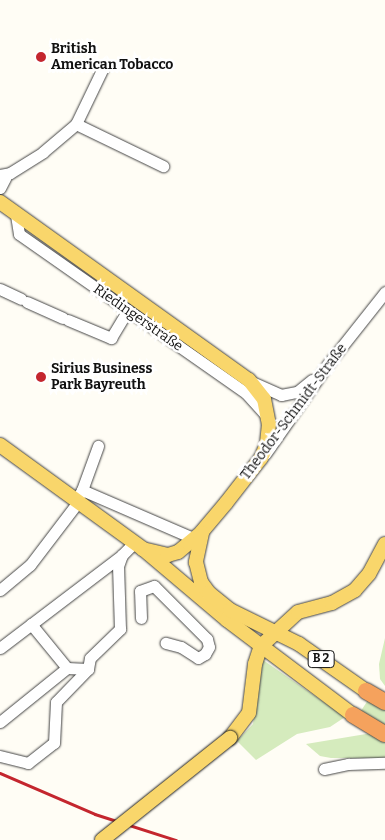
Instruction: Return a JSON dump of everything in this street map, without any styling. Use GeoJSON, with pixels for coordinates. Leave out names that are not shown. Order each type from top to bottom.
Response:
{"type":"FeatureCollection","features":[{"type":"Feature","properties":{"kind":"highway"},"geometry":{"type":"LineString","coordinates":[[366,692],[385,702]]}},
{"type":"Feature","properties":{"kind":"highway"},"geometry":{"type":"LineString","coordinates":[[354,715],[385,734]]}},
{"type":"Feature","properties":{"kind":"main road","name":"Riedingerstraße"},"geometry":{"type":"LineString","coordinates":[[0,202],[249,380],[264,400],[269,418],[267,444],[260,458]]}},
{"type":"Feature","properties":{"kind":"main road"},"geometry":{"type":"LineString","coordinates":[[0,445],[79,497],[194,594],[261,646]]}},
{"type":"Feature","properties":{"kind":"main road","name":"Theodor-Schmidt-Straße"},"geometry":{"type":"LineString","coordinates":[[198,536],[260,458]]}},
{"type":"Feature","properties":{"kind":"main road"},"geometry":{"type":"LineString","coordinates":[[139,546],[172,554],[198,536]]}},
{"type":"Feature","properties":{"kind":"main road"},"geometry":{"type":"LineString","coordinates":[[198,536],[196,562],[201,582],[209,593],[230,610],[275,630]]}},
{"type":"Feature","properties":{"kind":"main road"},"geometry":{"type":"LineString","coordinates":[[102,840],[230,738],[249,713],[255,664],[261,646],[275,630],[298,612],[332,603],[355,590],[369,574],[385,544]]}},
{"type":"Feature","properties":{"kind":"main road","name":"B 2"},"geometry":{"type":"LineString","coordinates":[[275,630],[366,692]]}},
{"type":"Feature","properties":{"kind":"main road","name":"B 2"},"geometry":{"type":"LineString","coordinates":[[261,646],[354,715]]}},
{"type":"Feature","properties":{"kind":"street"},"geometry":{"type":"LineString","coordinates":[[0,188],[3,175],[43,152],[76,124],[103,68]]}},
{"type":"Feature","properties":{"kind":"street"},"geometry":{"type":"LineString","coordinates":[[76,124],[163,166]]}},
{"type":"Feature","properties":{"kind":"street","name":"Riedingerstraße"},"geometry":{"type":"LineString","coordinates":[[16,215],[19,234],[246,393],[269,418]]}},
{"type":"Feature","properties":{"kind":"street"},"geometry":{"type":"LineString","coordinates":[[0,289],[111,338],[128,310]]}},
{"type":"Feature","properties":{"kind":"street","name":"Theodor-Schmidt-Straße"},"geometry":{"type":"LineString","coordinates":[[260,458],[328,364],[385,292]]}},
{"type":"Feature","properties":{"kind":"street"},"geometry":{"type":"LineString","coordinates":[[249,380],[272,393],[289,395],[304,388],[328,364]]}},
{"type":"Feature","properties":{"kind":"street"},"geometry":{"type":"LineString","coordinates":[[0,590],[30,565],[79,497],[98,446]]}},
{"type":"Feature","properties":{"kind":"street"},"geometry":{"type":"LineString","coordinates":[[79,497],[198,536]]}},
{"type":"Feature","properties":{"kind":"street"},"geometry":{"type":"LineString","coordinates":[[0,648],[122,555],[139,546]]}},
{"type":"Feature","properties":{"kind":"street"},"geometry":{"type":"LineString","coordinates":[[0,756],[28,763],[54,743],[56,702],[88,669],[90,658],[120,629],[118,566],[122,555]]}},
{"type":"Feature","properties":{"kind":"street"},"geometry":{"type":"LineString","coordinates":[[140,618],[140,591],[154,586],[206,638],[209,647],[205,655],[196,658],[181,647],[166,643]]}},
{"type":"Feature","properties":{"kind":"street"},"geometry":{"type":"LineString","coordinates":[[31,624],[67,668]]}},
{"type":"Feature","properties":{"kind":"street"},"geometry":{"type":"LineString","coordinates":[[0,722],[67,668],[88,669]]}},
{"type":"Feature","properties":{"kind":"street"},"geometry":{"type":"LineString","coordinates":[[324,769],[348,764],[385,764]]}},
{"type":"Feature","properties":{"kind":"green space"},"geometry":{"type":"Polygon","coordinates":[[[385,638],[385,686],[380,679],[379,664],[385,638]]]}},
{"type":"Feature","properties":{"kind":"green space"},"geometry":{"type":"Polygon","coordinates":[[[263,660],[345,717],[330,727],[297,734],[256,760],[237,741],[253,724],[263,660]]]}},
{"type":"Feature","properties":{"kind":"green space"},"geometry":{"type":"Polygon","coordinates":[[[368,700],[385,709],[385,727],[359,714],[368,700]]]}},
{"type":"Feature","properties":{"kind":"green space"},"geometry":{"type":"Polygon","coordinates":[[[372,733],[385,739],[385,758],[331,758],[320,756],[306,744],[372,733]]]}},
{"type":"Feature","properties":{"kind":"railway"},"geometry":{"type":"LineString","coordinates":[[0,773],[95,814],[176,840]]}},
{"type":"Feature","properties":{"kind":"place","name":"British American Tobacco"},"geometry":{"type":"Point","coordinates":[41,57]}},
{"type":"Feature","properties":{"kind":"place","name":"Sirius Business Park Bayreuth"},"geometry":{"type":"Point","coordinates":[41,377]}}]}
